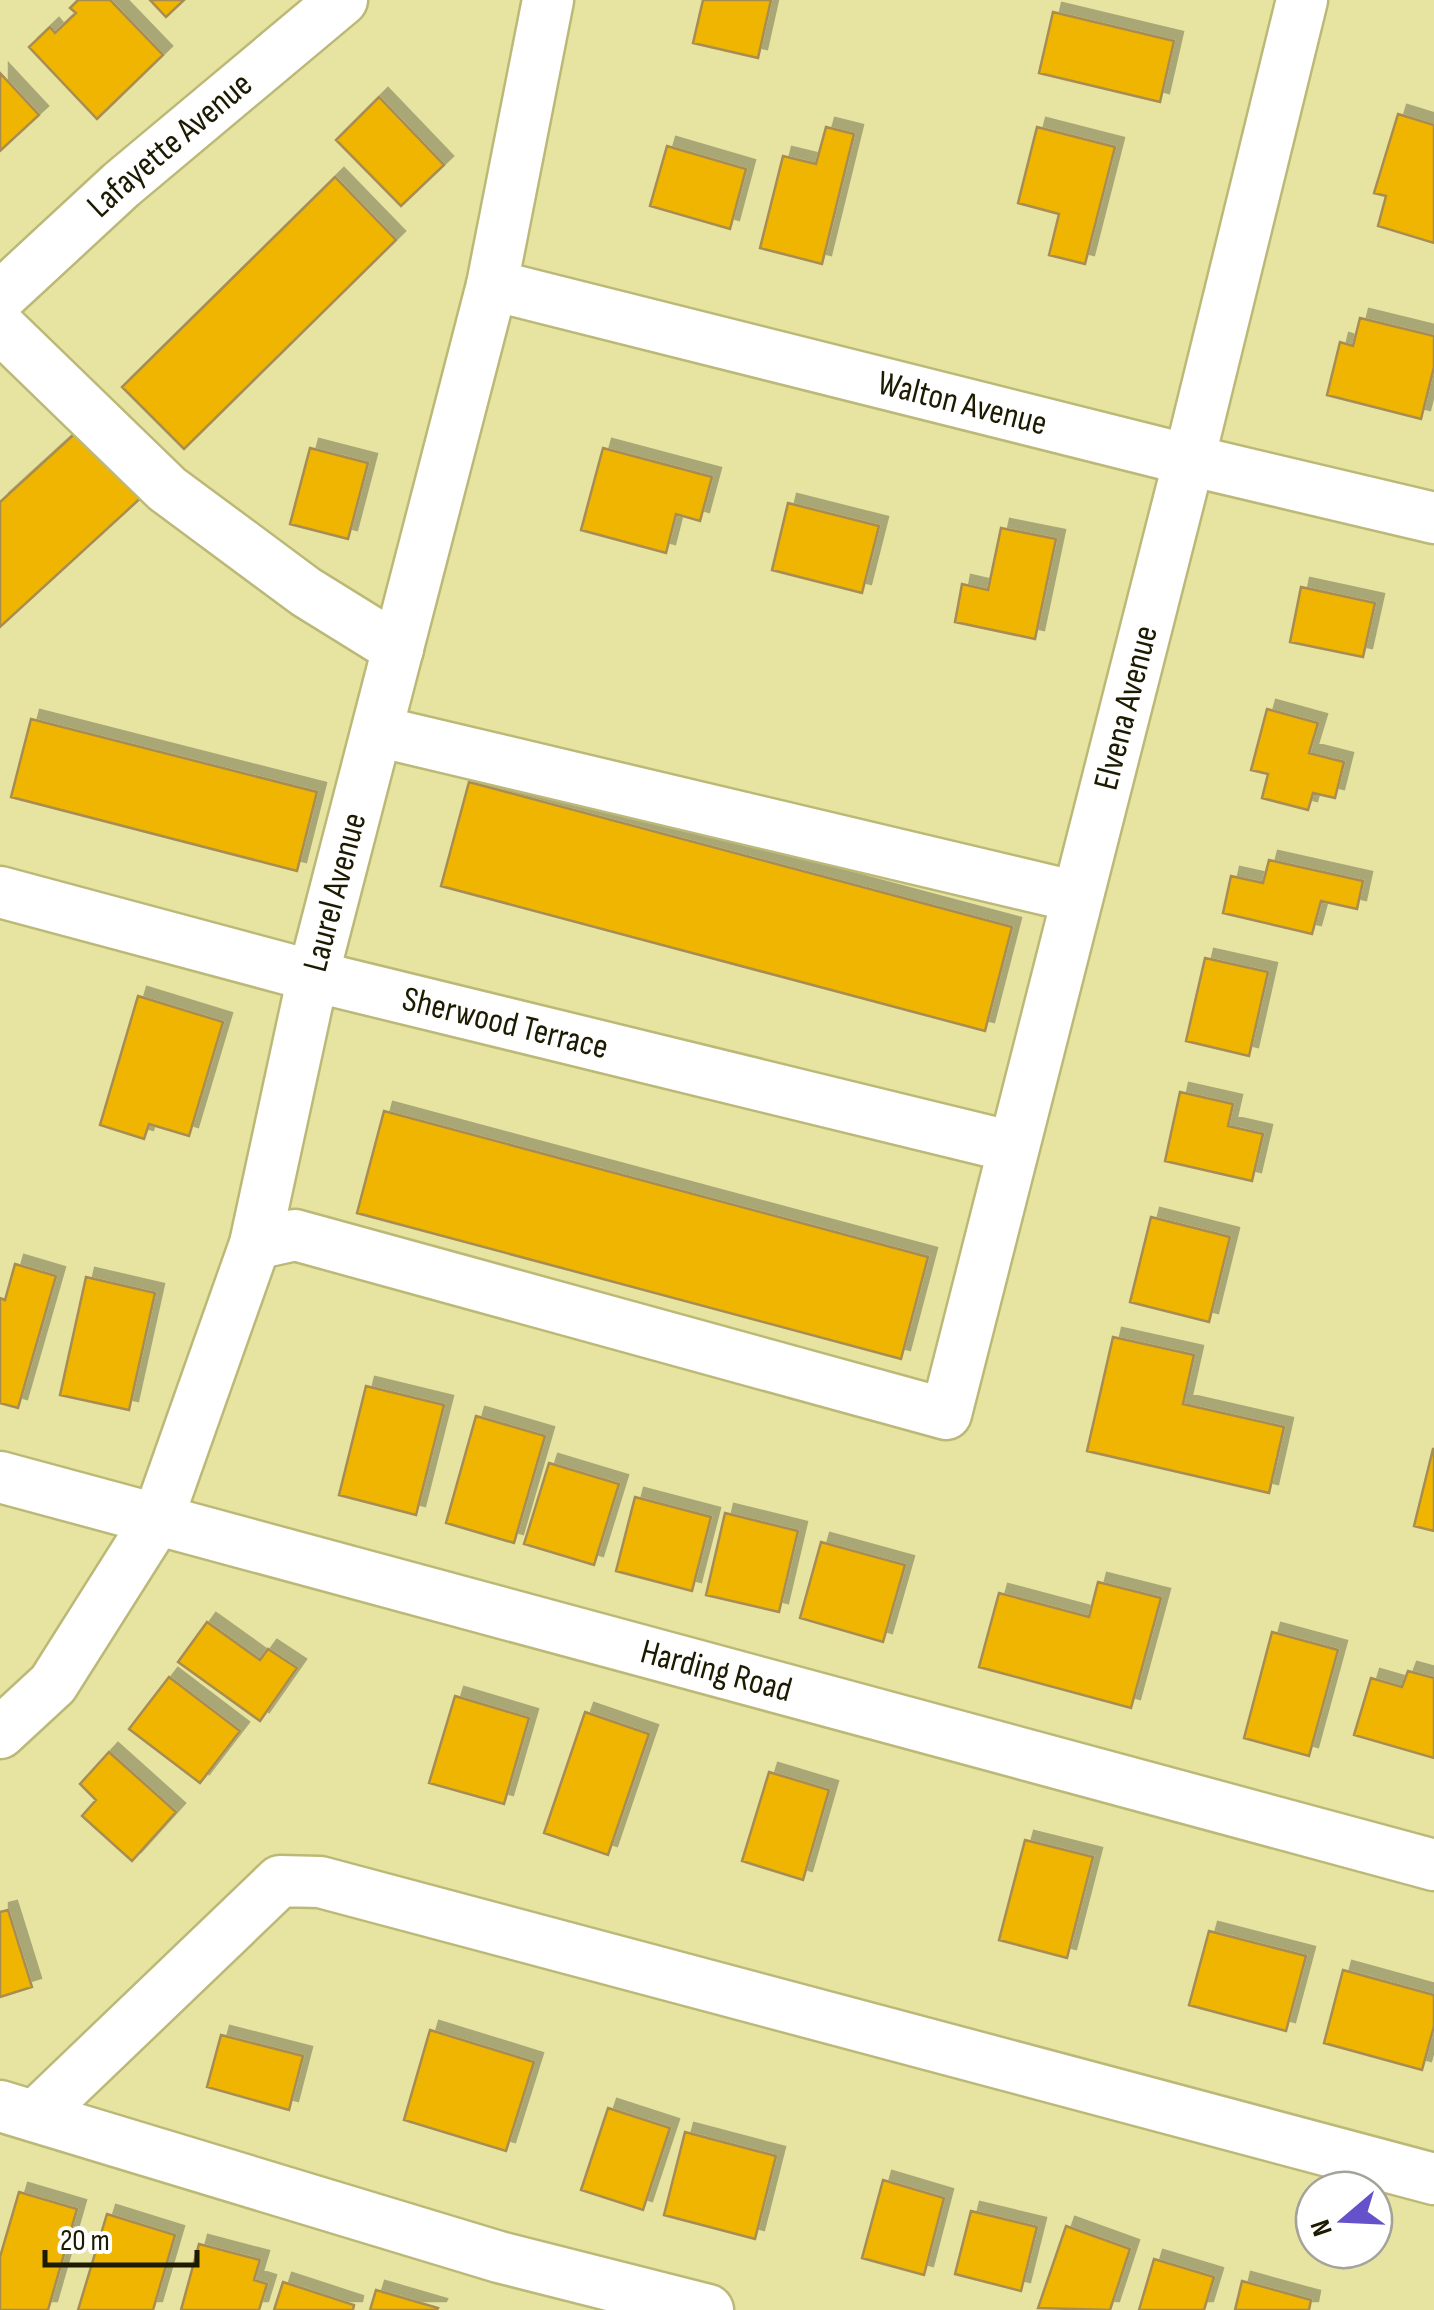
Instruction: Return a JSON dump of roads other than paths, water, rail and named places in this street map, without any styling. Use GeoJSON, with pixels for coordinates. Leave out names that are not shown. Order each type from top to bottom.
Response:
{"type":"FeatureCollection","features":[{"type":"Feature","properties":{"kind":"street","name":"Lafayette Avenue"},"geometry":{"type":"LineString","coordinates":[[0,297],[121,184],[342,0]]}},
{"type":"Feature","properties":{"kind":"street","name":"Laurel Avenue"},"geometry":{"type":"LineString","coordinates":[[0,1733],[53,1684],[158,1518],[254,1244],[313,976],[492,284],[548,0]]}},
{"type":"Feature","properties":{"kind":"street","name":"Elvena Avenue"},"geometry":{"type":"LineString","coordinates":[[254,1244],[295,1235],[946,1414],[1302,0]]}},
{"type":"Feature","properties":{"kind":"street","name":"Walton Avenue"},"geometry":{"type":"LineString","coordinates":[[492,284],[1434,518]]}},
{"type":"Feature","properties":{"kind":"street"},"geometry":{"type":"LineString","coordinates":[[0,327],[166,489],[306,592],[398,649]]}},
{"type":"Feature","properties":{"kind":"street"},"geometry":{"type":"LineString","coordinates":[[376,731],[1078,897]]}},
{"type":"Feature","properties":{"kind":"street","name":"Sherwood Terrace"},"geometry":{"type":"LineString","coordinates":[[0,892],[313,976],[1013,1147]]}},
{"type":"Feature","properties":{"kind":"street","name":"Harding Road"},"geometry":{"type":"LineString","coordinates":[[0,1478],[1434,1866]]}},
{"type":"Feature","properties":{"kind":"street"},"geometry":{"type":"LineString","coordinates":[[17,2111],[280,1881],[320,1882],[1434,2179]]}},
{"type":"Feature","properties":{"kind":"street"},"geometry":{"type":"LineString","coordinates":[[17,2111],[500,2258],[708,2310]]}}]}
